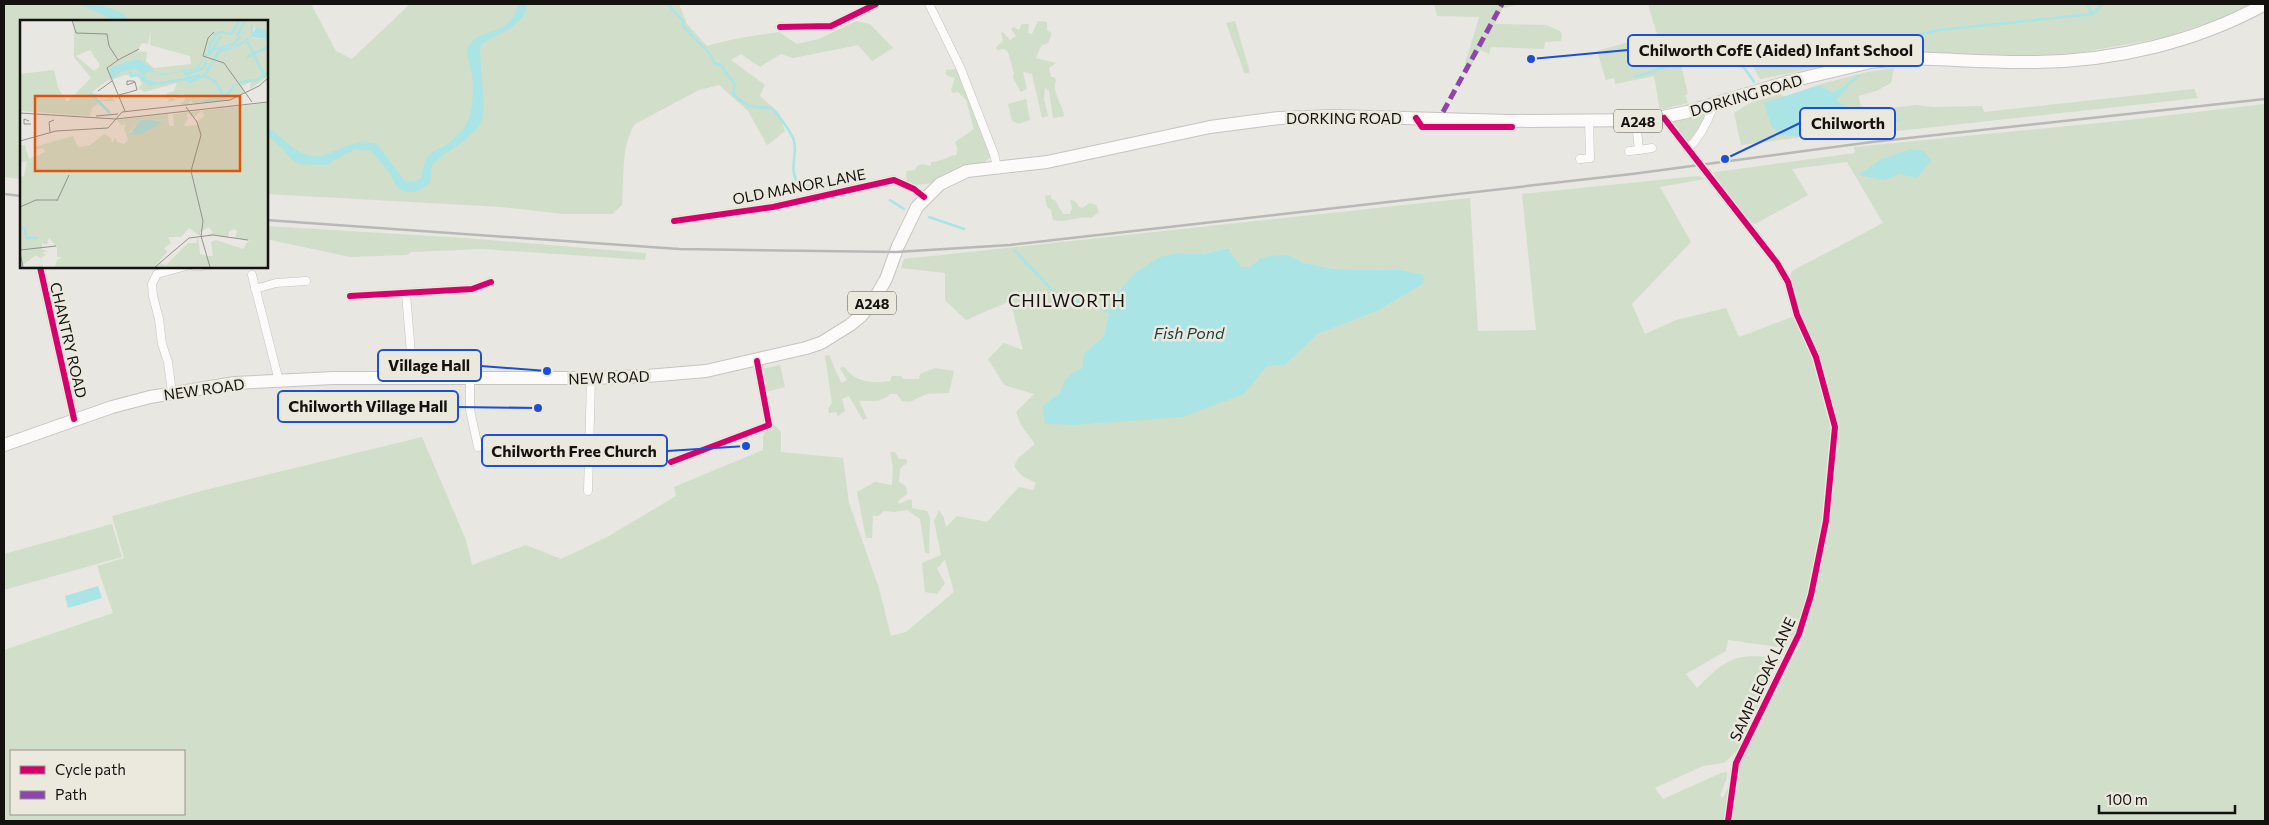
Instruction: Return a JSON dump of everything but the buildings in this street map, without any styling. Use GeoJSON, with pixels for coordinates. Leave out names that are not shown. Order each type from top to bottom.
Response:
{"type":"FeatureCollection","features":[{"type":"Feature","properties":{"kind":"main road","name":"DORKING ROAD"},"geometry":{"type":"LineString","coordinates":[[898,246],[910,217],[924,197],[940,184],[958,174],[997,167],[1047,162],[1210,126],[1245,121],[1334,116],[1416,118],[1471,123],[1636,121],[1664,118],[1790,81],[1890,59],[2035,62],[2067,61],[2135,52],[2197,35],[2234,20],[2265,4]]}},
{"type":"Feature","properties":{"kind":"main road","name":"NEW ROAD"},"geometry":{"type":"LineString","coordinates":[[4,445],[74,419],[131,402],[235,383],[413,377],[591,378],[706,371],[757,361],[821,343],[850,326],[874,300],[886,279],[898,246]]}},
{"type":"Feature","properties":{"kind":"street"},"geometry":{"type":"LineString","coordinates":[[780,27],[831,26],[876,4]]}},
{"type":"Feature","properties":{"kind":"street"},"geometry":{"type":"LineString","coordinates":[[929,4],[960,67],[994,154],[997,167]]}},
{"type":"Feature","properties":{"kind":"street"},"geometry":{"type":"LineString","coordinates":[[1688,149],[1696,140],[1710,115],[1712,110],[1710,104]]}},
{"type":"Feature","properties":{"kind":"street","name":"SAMPLEOAK LANE"},"geometry":{"type":"LineString","coordinates":[[1664,118],[1777,263],[1788,282],[1797,315],[1816,357],[1835,427],[1826,521],[1811,595],[1799,634],[1736,762],[1728,821]]}},
{"type":"Feature","properties":{"kind":"street"},"geometry":{"type":"LineString","coordinates":[[1580,158],[1592,157],[1589,121]]}},
{"type":"Feature","properties":{"kind":"street"},"geometry":{"type":"LineString","coordinates":[[1636,121],[1639,150]]}},
{"type":"Feature","properties":{"kind":"street"},"geometry":{"type":"LineString","coordinates":[[1471,123],[1512,127]]}},
{"type":"Feature","properties":{"kind":"street"},"geometry":{"type":"LineString","coordinates":[[1628,151],[1652,148]]}},
{"type":"Feature","properties":{"kind":"street","name":"OLD MANOR LANE"},"geometry":{"type":"LineString","coordinates":[[674,221],[773,206],[894,180],[914,189],[924,197]]}},
{"type":"Feature","properties":{"kind":"street","name":"CHANTRY ROAD"},"geometry":{"type":"LineString","coordinates":[[40,268],[74,419]]}},
{"type":"Feature","properties":{"kind":"street"},"geometry":{"type":"LineString","coordinates":[[149,268],[157,274]]}},
{"type":"Feature","properties":{"kind":"street"},"geometry":{"type":"LineString","coordinates":[[172,393],[168,362],[162,344],[152,284],[157,274],[179,268]]}},
{"type":"Feature","properties":{"kind":"street"},"geometry":{"type":"LineString","coordinates":[[252,275],[279,381]]}},
{"type":"Feature","properties":{"kind":"street"},"geometry":{"type":"LineString","coordinates":[[255,289],[276,283],[306,281]]}},
{"type":"Feature","properties":{"kind":"street"},"geometry":{"type":"LineString","coordinates":[[350,296],[472,289],[491,282]]}},
{"type":"Feature","properties":{"kind":"street"},"geometry":{"type":"LineString","coordinates":[[406,294],[413,377]]}},
{"type":"Feature","properties":{"kind":"street"},"geometry":{"type":"LineString","coordinates":[[671,462],[769,425],[757,361]]}},
{"type":"Feature","properties":{"kind":"street"},"geometry":{"type":"LineString","coordinates":[[470,378],[470,410],[478,447]]}},
{"type":"Feature","properties":{"kind":"street"},"geometry":{"type":"LineString","coordinates":[[588,491],[591,378]]}},
{"type":"Feature","properties":{"kind":"green space"},"geometry":{"type":"Polygon","coordinates":[[[4,4],[311,4],[336,51],[352,59],[410,4],[679,4],[687,24],[707,46],[779,32],[797,44],[819,39],[856,21],[870,24],[893,48],[872,61],[858,45],[793,58],[781,54],[760,67],[741,54],[731,60],[765,85],[760,96],[779,113],[785,131],[767,145],[748,111],[719,85],[699,90],[635,124],[625,152],[622,205],[612,214],[563,214],[501,207],[268,194],[268,20],[20,20],[20,179],[4,177],[4,4]]]}},
{"type":"Feature","properties":{"kind":"green space"},"geometry":{"type":"Polygon","coordinates":[[[1434,4],[1520,4],[1503,8],[1495,24],[1546,25],[1560,31],[1562,35],[1561,41],[1545,42],[1544,49],[1491,47],[1489,54],[1480,50],[1471,66],[1465,64],[1479,17],[1437,16],[1434,4]]]}},
{"type":"Feature","properties":{"kind":"green space"},"geometry":{"type":"Polygon","coordinates":[[[1648,4],[2251,4],[2219,19],[2162,38],[2061,56],[1873,52],[1845,62],[1760,79],[1749,59],[1715,50],[1679,57],[1688,94],[1685,95],[1688,103],[1660,110],[1654,76],[1615,84],[1614,78],[1606,80],[1597,51],[1657,34],[1648,4]]]}},
{"type":"Feature","properties":{"kind":"green space"},"geometry":{"type":"Polygon","coordinates":[[[1038,21],[1047,22],[1047,30],[1052,33],[1048,43],[1041,46],[1036,58],[1056,63],[1049,68],[1051,77],[1054,77],[1056,80],[1056,94],[1064,116],[1053,118],[1049,91],[1045,88],[1044,99],[1048,116],[1042,118],[1032,74],[1023,72],[1027,89],[1021,92],[1013,78],[1014,73],[1008,52],[1004,49],[997,50],[996,47],[1003,41],[1001,33],[1003,32],[1010,40],[1016,36],[1011,29],[1014,27],[1019,30],[1022,24],[1029,24],[1028,33],[1032,34],[1038,21]]]}},
{"type":"Feature","properties":{"kind":"green space"},"geometry":{"type":"Polygon","coordinates":[[[1235,21],[1250,72],[1245,74],[1226,23],[1235,21]]]}},
{"type":"Feature","properties":{"kind":"green space"},"geometry":{"type":"Polygon","coordinates":[[[1894,68],[1891,83],[1876,91],[1858,96],[1861,106],[1873,110],[1916,105],[1933,107],[1982,106],[1984,112],[2194,89],[2198,98],[1851,136],[1850,131],[1741,145],[1734,113],[1750,103],[1781,94],[1805,120],[1836,99],[1848,88],[1847,85],[1833,92],[1819,85],[1867,72],[1894,68]]]}},
{"type":"Feature","properties":{"kind":"green space"},"geometry":{"type":"Polygon","coordinates":[[[958,69],[992,156],[982,164],[946,173],[945,179],[917,185],[915,189],[907,188],[906,171],[915,170],[917,166],[922,164],[931,166],[931,162],[956,155],[958,150],[955,142],[974,129],[966,100],[958,92],[953,93],[951,90],[955,78],[946,75],[946,70],[958,69]]]}},
{"type":"Feature","properties":{"kind":"green space"},"geometry":{"type":"Polygon","coordinates":[[[1026,99],[1030,120],[1019,124],[1012,121],[1008,104],[1026,99]]]}},
{"type":"Feature","properties":{"kind":"green space"},"geometry":{"type":"Polygon","coordinates":[[[2265,104],[2265,821],[4,821],[4,650],[113,613],[97,566],[124,558],[112,516],[205,490],[422,437],[466,540],[472,565],[526,545],[561,559],[607,537],[676,496],[674,487],[763,450],[763,436],[770,420],[781,432],[781,452],[843,458],[849,503],[879,588],[891,636],[906,632],[954,592],[945,559],[937,569],[945,583],[937,594],[925,592],[922,563],[941,555],[934,521],[939,510],[944,518],[946,527],[957,516],[987,522],[1019,487],[1033,490],[1036,483],[1022,476],[1014,466],[1019,457],[1035,444],[1021,425],[1016,412],[1034,394],[1004,385],[988,359],[1004,343],[1023,350],[1010,301],[966,320],[945,300],[945,273],[901,268],[904,259],[1470,198],[1478,331],[1536,330],[1522,194],[1698,176],[1705,179],[1660,187],[1691,242],[1632,304],[1645,334],[1676,320],[1726,308],[1739,337],[1797,315],[1788,282],[1792,271],[1883,223],[1847,162],[1792,169],[1808,195],[1755,224],[1742,219],[1707,175],[1716,172],[1855,153],[1854,147],[2119,121],[2265,104]],[[1228,248],[1202,254],[1178,253],[1109,312],[1104,336],[1084,353],[1082,368],[1072,373],[1060,393],[1043,405],[1077,425],[1114,422],[1243,394],[1267,366],[1285,365],[1318,334],[1377,311],[1425,283],[1400,270],[1335,269],[1304,263],[1289,255],[1259,259],[1250,267],[1241,267],[1228,248]],[[1812,580],[1798,627],[1785,648],[1728,640],[1726,651],[1686,674],[1697,688],[1717,670],[1733,660],[1752,656],[1779,658],[1738,750],[1724,763],[1703,766],[1655,788],[1663,799],[1727,772],[1727,778],[1720,795],[1723,798],[1804,636],[1818,585],[1812,580]]]}},
{"type":"Feature","properties":{"kind":"green space"},"geometry":{"type":"Polygon","coordinates":[[[1712,110],[1691,146],[1664,118],[1712,110]]]}},
{"type":"Feature","properties":{"kind":"green space"},"geometry":{"type":"Polygon","coordinates":[[[1051,195],[1051,199],[1055,200],[1063,214],[1070,214],[1072,208],[1070,200],[1075,201],[1082,208],[1090,203],[1096,205],[1099,212],[1091,218],[1053,220],[1051,210],[1047,207],[1045,196],[1051,195]]]}},
{"type":"Feature","properties":{"kind":"green space"},"geometry":{"type":"Polygon","coordinates":[[[268,226],[466,238],[646,253],[645,260],[482,249],[350,257],[268,239],[268,226]]]}},
{"type":"Feature","properties":{"kind":"green space"},"geometry":{"type":"Polygon","coordinates":[[[829,355],[841,383],[847,380],[840,368],[844,367],[853,376],[870,382],[890,381],[892,376],[901,376],[903,379],[919,379],[920,374],[935,368],[954,371],[949,393],[926,394],[910,402],[902,401],[897,394],[890,394],[883,399],[875,401],[859,401],[867,418],[863,420],[849,396],[842,399],[845,411],[838,416],[836,412],[829,413],[828,409],[832,403],[825,356],[829,355]]]}},
{"type":"Feature","properties":{"kind":"green space"},"geometry":{"type":"Polygon","coordinates":[[[780,365],[785,387],[767,392],[762,369],[780,365]]]}},
{"type":"Feature","properties":{"kind":"green space"},"geometry":{"type":"Polygon","coordinates":[[[890,452],[895,452],[899,459],[906,459],[907,463],[900,468],[899,482],[906,486],[907,494],[898,501],[899,504],[910,499],[912,500],[912,508],[927,511],[930,518],[929,554],[925,552],[920,519],[907,510],[884,511],[878,516],[873,516],[872,538],[866,538],[857,492],[875,482],[892,485],[893,467],[890,452]]]}},
{"type":"Feature","properties":{"kind":"green space"},"geometry":{"type":"Polygon","coordinates":[[[112,524],[122,557],[4,590],[4,554],[112,524]]]}},
{"type":"Feature","properties":{"kind":"water"},"geometry":{"type":"Polygon","coordinates":[[[78,4],[113,9],[130,20],[115,20],[78,4]]]}},
{"type":"Feature","properties":{"kind":"water"},"geometry":{"type":"Polygon","coordinates":[[[518,4],[526,4],[527,7],[523,16],[518,22],[481,46],[483,116],[481,122],[470,136],[432,165],[430,183],[422,189],[409,192],[400,189],[389,172],[371,151],[355,149],[326,165],[299,164],[292,160],[280,146],[268,137],[268,128],[297,150],[307,155],[315,156],[356,143],[377,144],[404,180],[411,182],[417,180],[421,178],[428,156],[458,135],[469,118],[473,91],[468,54],[469,46],[483,34],[497,30],[510,22],[518,4]]]}},
{"type":"Feature","properties":{"kind":"water"},"geometry":{"type":"Polygon","coordinates":[[[1819,85],[1833,92],[1847,85],[1848,88],[1836,100],[1857,114],[1903,120],[1794,136],[1779,134],[1771,125],[1764,103],[1819,85]]]}},
{"type":"Feature","properties":{"kind":"water"},"geometry":{"type":"Polygon","coordinates":[[[1911,149],[1924,151],[1931,161],[1917,178],[1900,174],[1884,180],[1859,175],[1882,159],[1911,149]]]}},
{"type":"Feature","properties":{"kind":"water","name":"Fish Pond"},"geometry":{"type":"Polygon","coordinates":[[[1228,248],[1241,267],[1250,267],[1259,259],[1269,256],[1289,255],[1304,263],[1335,269],[1400,270],[1423,275],[1425,283],[1377,311],[1318,334],[1285,365],[1267,366],[1244,394],[1183,417],[1077,425],[1045,424],[1043,405],[1060,393],[1065,380],[1072,373],[1082,368],[1084,353],[1104,336],[1109,312],[1120,290],[1135,273],[1160,257],[1178,253],[1203,254],[1228,248]]]}},
{"type":"Feature","properties":{"kind":"water"},"geometry":{"type":"Polygon","coordinates":[[[98,586],[102,598],[68,608],[65,596],[98,586]]]}},
{"type":"Feature","properties":{"kind":"waterway"},"geometry":{"type":"LineString","coordinates":[[668,4],[684,22],[682,25],[709,53],[715,64],[720,64],[735,85],[733,94],[751,106],[772,108],[790,132],[795,147],[793,169],[800,186],[812,186],[821,182],[828,186]]}},
{"type":"Feature","properties":{"kind":"waterway"},"geometry":{"type":"LineString","coordinates":[[2087,4],[2093,14]]}},
{"type":"Feature","properties":{"kind":"waterway"},"geometry":{"type":"LineString","coordinates":[[1871,49],[1908,37],[1939,30],[2093,14],[2103,4]]}},
{"type":"Feature","properties":{"kind":"waterway"},"geometry":{"type":"LineString","coordinates":[[1635,77],[1684,61],[1711,56],[1723,56],[1739,63],[1754,82]]}},
{"type":"Feature","properties":{"kind":"waterway"},"geometry":{"type":"LineString","coordinates":[[1847,85],[1859,76]]}},
{"type":"Feature","properties":{"kind":"waterway"},"geometry":{"type":"LineString","coordinates":[[890,200],[904,209]]}},
{"type":"Feature","properties":{"kind":"waterway"},"geometry":{"type":"LineString","coordinates":[[929,217],[964,229]]}},
{"type":"Feature","properties":{"kind":"waterway"},"geometry":{"type":"LineString","coordinates":[[1014,250],[1057,295],[1070,301],[1089,303],[1109,312]]}},
{"type":"Feature","properties":{"kind":"railway"},"geometry":{"type":"LineString","coordinates":[[268,220],[679,249],[896,252],[1010,245],[1632,174],[1872,142],[2265,99]]}},
{"type":"Feature","properties":{"kind":"railway"},"geometry":{"type":"LineString","coordinates":[[4,194],[20,196]]}},
{"type":"Feature","properties":{"kind":"marked path"},"geometry":{"type":"LineString","coordinates":[[1443,112],[1502,4]]}},
{"type":"Feature","properties":{"kind":"cycle path"},"geometry":{"type":"LineString","coordinates":[[780,27],[831,26],[876,4]]}},
{"type":"Feature","properties":{"kind":"cycle path"},"geometry":{"type":"LineString","coordinates":[[1416,118],[1422,127],[1512,127]]}},
{"type":"Feature","properties":{"kind":"cycle path"},"geometry":{"type":"LineString","coordinates":[[1664,118],[1777,263],[1788,282],[1797,315],[1816,357],[1835,427],[1826,521],[1811,595],[1799,634],[1736,763],[1728,821]]}},
{"type":"Feature","properties":{"kind":"cycle path"},"geometry":{"type":"LineString","coordinates":[[674,221],[773,207],[894,180],[914,189],[924,197]]}},
{"type":"Feature","properties":{"kind":"cycle path"},"geometry":{"type":"LineString","coordinates":[[40,268],[74,419]]}},
{"type":"Feature","properties":{"kind":"cycle path"},"geometry":{"type":"LineString","coordinates":[[350,296],[472,289],[491,282]]}},
{"type":"Feature","properties":{"kind":"cycle path"},"geometry":{"type":"LineString","coordinates":[[671,462],[769,425],[757,361]]}},
{"type":"Feature","properties":{"kind":"place","name":"Chilworth CofE (Aided) Infant School"},"geometry":{"type":"Point","coordinates":[1531,59]}},
{"type":"Feature","properties":{"kind":"place","name":"Chilworth"},"geometry":{"type":"Point","coordinates":[1725,159]}},
{"type":"Feature","properties":{"kind":"place","name":"Village Hall"},"geometry":{"type":"Point","coordinates":[547,371]}},
{"type":"Feature","properties":{"kind":"place","name":"Chilworth Village Hall"},"geometry":{"type":"Point","coordinates":[538,408]}},
{"type":"Feature","properties":{"kind":"place","name":"Chilworth Free Church"},"geometry":{"type":"Point","coordinates":[746,446]}},
{"type":"Feature","properties":{"kind":"district","name":"CHILWORTH"},"geometry":{"type":"Point","coordinates":[1067,300]}}]}
